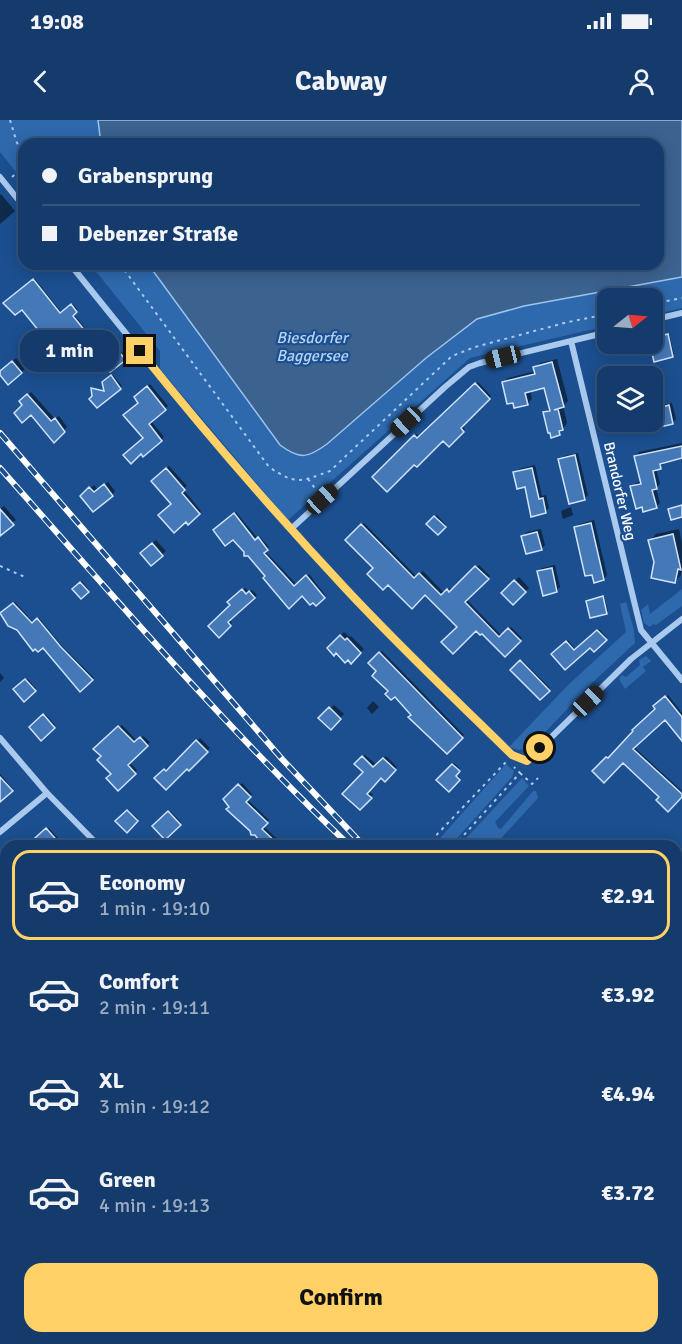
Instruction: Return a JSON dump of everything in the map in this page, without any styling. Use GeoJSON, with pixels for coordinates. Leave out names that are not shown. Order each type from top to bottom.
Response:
{"type":"FeatureCollection","features":[{"type":"Feature","properties":{"kind":"street"},"geometry":{"type":"LineString","coordinates":[[2,180],[18,200]]}},
{"type":"Feature","properties":{"kind":"street"},"geometry":{"type":"LineString","coordinates":[[75,270],[179,398],[291,529],[346,589],[512,755],[527,761],[631,658],[682,619]]}},
{"type":"Feature","properties":{"kind":"street"},"geometry":{"type":"LineString","coordinates":[[663,317],[682,313]]}},
{"type":"Feature","properties":{"kind":"street"},"geometry":{"type":"LineString","coordinates":[[291,529],[469,368],[480,363],[597,335]]}},
{"type":"Feature","properties":{"kind":"street","name":"Brandorfer Weg"},"geometry":{"type":"LineString","coordinates":[[572,341],[641,630],[682,680]]}},
{"type":"Feature","properties":{"kind":"street"},"geometry":{"type":"LineString","coordinates":[[0,738],[47,793],[93,840]]}},
{"type":"Feature","properties":{"kind":"street"},"geometry":{"type":"LineString","coordinates":[[0,832],[47,793]]}},
{"type":"Feature","properties":{"kind":"path"},"geometry":{"type":"LineString","coordinates":[[10,120],[18,144]]}},
{"type":"Feature","properties":{"kind":"path"},"geometry":{"type":"LineString","coordinates":[[2,180],[18,171]]}},
{"type":"Feature","properties":{"kind":"path"},"geometry":{"type":"LineString","coordinates":[[124,270],[268,467],[288,480],[304,480]]}},
{"type":"Feature","properties":{"kind":"path"},"geometry":{"type":"LineString","coordinates":[[663,302],[682,298]]}},
{"type":"Feature","properties":{"kind":"path"},"geometry":{"type":"LineString","coordinates":[[308,479],[322,499]]}},
{"type":"Feature","properties":{"kind":"path"},"geometry":{"type":"LineString","coordinates":[[0,566],[25,577]]}},
{"type":"Feature","properties":{"kind":"path"},"geometry":{"type":"LineString","coordinates":[[432,840],[507,761],[532,784],[538,778]]}},
{"type":"Feature","properties":{"kind":"path"},"geometry":{"type":"LineString","coordinates":[[459,840],[520,773]]}},
{"type":"Feature","properties":{"kind":"shaded area"},"geometry":{"type":"Polygon","coordinates":[[[0,120],[98,120],[100,138],[18,138],[18,174],[0,152],[0,120]]]}},
{"type":"Feature","properties":{"kind":"shaded area"},"geometry":{"type":"Polygon","coordinates":[[[95,270],[152,270],[280,445],[327,444],[426,358],[477,319],[524,306],[597,293],[597,328],[470,358],[288,520],[160,369],[160,351],[95,270]]]}},
{"type":"Feature","properties":{"kind":"shaded area"},"geometry":{"type":"Polygon","coordinates":[[[682,277],[682,308],[663,313],[663,288],[622,288],[682,277]]]}},
{"type":"Feature","properties":{"kind":"shaded area"},"geometry":{"type":"Polygon","coordinates":[[[682,589],[682,606],[656,625],[653,624],[650,627],[644,623],[641,610],[648,604],[650,614],[682,589]]]}},
{"type":"Feature","properties":{"kind":"shaded area"},"geometry":{"type":"Polygon","coordinates":[[[626,602],[634,630],[635,643],[593,682],[530,748],[519,750],[509,747],[568,685],[626,632],[620,604],[626,602]]]}},
{"type":"Feature","properties":{"kind":"shaded area"},"geometry":{"type":"Polygon","coordinates":[[[646,656],[651,661],[643,667],[646,671],[625,689],[619,679],[622,675],[626,677],[640,665],[639,660],[646,656]]]}},
{"type":"Feature","properties":{"kind":"shaded area"},"geometry":{"type":"Polygon","coordinates":[[[506,764],[514,771],[512,777],[455,840],[438,840],[506,764]]]}},
{"type":"Feature","properties":{"kind":"shaded area"},"geometry":{"type":"Polygon","coordinates":[[[522,778],[529,786],[495,822],[498,828],[501,829],[533,791],[536,791],[538,798],[500,840],[465,840],[522,778]]]}},
{"type":"Feature","properties":{"kind":"water","name":"Biesdorfer Baggersee"},"geometry":{"type":"Polygon","coordinates":[[[98,120],[682,120],[682,277],[622,288],[597,288],[597,293],[524,306],[477,319],[426,358],[327,444],[309,454],[299,455],[280,445],[152,270],[664,270],[664,138],[100,138],[98,120]]]}},
{"type":"Feature","properties":{"kind":"building"},"geometry":{"type":"Polygon","coordinates":[[[33,279],[60,313],[71,304],[77,312],[73,316],[86,332],[90,330],[112,357],[119,352],[126,360],[110,372],[93,350],[85,356],[63,329],[47,341],[22,310],[15,315],[3,303],[33,279]]]}},
{"type":"Feature","properties":{"kind":"building"},"geometry":{"type":"Polygon","coordinates":[[[668,334],[673,357],[654,362],[652,354],[663,354],[663,335],[668,334]]]}},
{"type":"Feature","properties":{"kind":"building"},"geometry":{"type":"Polygon","coordinates":[[[12,361],[22,373],[8,385],[0,375],[0,371],[12,361]]]}},
{"type":"Feature","properties":{"kind":"building"},"geometry":{"type":"Polygon","coordinates":[[[552,362],[564,407],[554,410],[558,409],[563,430],[559,431],[560,435],[551,438],[543,412],[550,411],[544,388],[525,393],[528,405],[514,408],[513,403],[507,404],[502,382],[535,374],[533,367],[552,362]]]}},
{"type":"Feature","properties":{"kind":"building"},"geometry":{"type":"Polygon","coordinates":[[[111,375],[121,389],[97,408],[89,399],[92,396],[91,388],[104,391],[102,382],[111,375]]]}},
{"type":"Feature","properties":{"kind":"building"},"geometry":{"type":"Polygon","coordinates":[[[475,383],[490,399],[461,428],[464,432],[449,447],[443,441],[387,492],[372,477],[414,435],[417,438],[475,383]]]}},
{"type":"Feature","properties":{"kind":"building"},"geometry":{"type":"Polygon","coordinates":[[[147,386],[166,410],[149,424],[162,441],[143,457],[141,454],[131,464],[123,455],[143,438],[123,415],[138,403],[134,397],[147,386]]]}},
{"type":"Feature","properties":{"kind":"building"},"geometry":{"type":"Polygon","coordinates":[[[27,394],[51,421],[55,418],[65,432],[54,443],[31,415],[22,423],[14,413],[22,405],[19,401],[27,394]]]}},
{"type":"Feature","properties":{"kind":"building"},"geometry":{"type":"Polygon","coordinates":[[[669,405],[673,424],[663,426],[663,407],[669,405]]]}},
{"type":"Feature","properties":{"kind":"building"},"geometry":{"type":"Polygon","coordinates":[[[682,446],[682,458],[660,464],[661,469],[653,471],[657,489],[652,490],[657,508],[643,512],[642,507],[636,509],[630,486],[641,484],[634,456],[682,446]]]}},
{"type":"Feature","properties":{"kind":"building"},"geometry":{"type":"Polygon","coordinates":[[[575,455],[585,500],[569,504],[558,459],[575,455]]]}},
{"type":"Feature","properties":{"kind":"building"},"geometry":{"type":"Polygon","coordinates":[[[166,468],[185,490],[182,493],[200,514],[188,525],[186,522],[174,533],[158,515],[171,504],[151,481],[166,468]]]}},
{"type":"Feature","properties":{"kind":"building"},"geometry":{"type":"Polygon","coordinates":[[[532,468],[539,499],[543,498],[546,513],[531,517],[525,487],[517,489],[513,472],[532,468]]]}},
{"type":"Feature","properties":{"kind":"building"},"geometry":{"type":"Polygon","coordinates":[[[104,484],[113,496],[93,512],[80,496],[89,487],[94,492],[104,484]]]}},
{"type":"Feature","properties":{"kind":"building"},"geometry":{"type":"Polygon","coordinates":[[[682,505],[682,517],[671,520],[668,509],[682,505]]]}},
{"type":"Feature","properties":{"kind":"building"},"geometry":{"type":"Polygon","coordinates":[[[0,509],[14,525],[0,536],[0,509]]]}},
{"type":"Feature","properties":{"kind":"building"},"geometry":{"type":"Polygon","coordinates":[[[234,513],[255,540],[258,537],[268,550],[264,553],[294,586],[306,575],[325,598],[316,606],[313,603],[310,605],[302,596],[289,609],[263,578],[265,576],[248,556],[244,556],[244,552],[233,540],[225,546],[213,530],[234,513]]]}},
{"type":"Feature","properties":{"kind":"building"},"geometry":{"type":"Polygon","coordinates":[[[434,516],[446,527],[438,535],[426,524],[434,516]]]}},
{"type":"Feature","properties":{"kind":"building"},"geometry":{"type":"Polygon","coordinates":[[[591,523],[604,580],[594,583],[592,575],[585,576],[574,527],[591,523]]]}},
{"type":"Feature","properties":{"kind":"building"},"geometry":{"type":"Polygon","coordinates":[[[361,524],[414,578],[419,573],[441,595],[447,589],[449,592],[475,566],[489,579],[465,602],[499,637],[508,628],[521,641],[505,657],[476,631],[453,654],[441,642],[457,627],[425,595],[412,609],[388,585],[383,590],[367,574],[373,568],[345,540],[361,524]]]}},
{"type":"Feature","properties":{"kind":"building"},"geometry":{"type":"Polygon","coordinates":[[[537,532],[542,550],[526,554],[521,536],[537,532]]]}},
{"type":"Feature","properties":{"kind":"building"},"geometry":{"type":"Polygon","coordinates":[[[673,534],[681,570],[678,569],[675,583],[651,578],[654,562],[648,540],[673,534]]]}},
{"type":"Feature","properties":{"kind":"building"},"geometry":{"type":"Polygon","coordinates":[[[152,543],[163,556],[151,566],[140,553],[152,543]]]}},
{"type":"Feature","properties":{"kind":"building"},"geometry":{"type":"Polygon","coordinates":[[[552,568],[557,592],[543,596],[537,571],[552,568]]]}},
{"type":"Feature","properties":{"kind":"building"},"geometry":{"type":"Polygon","coordinates":[[[514,580],[526,592],[513,605],[501,593],[514,580]]]}},
{"type":"Feature","properties":{"kind":"building"},"geometry":{"type":"Polygon","coordinates":[[[80,582],[89,592],[81,599],[72,589],[80,582]]]}},
{"type":"Feature","properties":{"kind":"building"},"geometry":{"type":"Polygon","coordinates":[[[242,589],[246,594],[249,591],[255,598],[228,622],[231,626],[219,638],[208,626],[230,605],[227,602],[242,589]]]}},
{"type":"Feature","properties":{"kind":"building"},"geometry":{"type":"Polygon","coordinates":[[[603,596],[607,614],[590,618],[586,601],[603,596]]]}},
{"type":"Feature","properties":{"kind":"building"},"geometry":{"type":"Polygon","coordinates":[[[13,603],[32,623],[37,618],[93,680],[80,692],[43,648],[38,652],[35,649],[33,651],[17,630],[8,626],[0,613],[13,603]]]}},
{"type":"Feature","properties":{"kind":"building"},"geometry":{"type":"Polygon","coordinates":[[[597,630],[607,640],[594,652],[590,648],[565,670],[551,654],[566,641],[574,650],[597,630]]]}},
{"type":"Feature","properties":{"kind":"building"},"geometry":{"type":"Polygon","coordinates":[[[340,635],[345,640],[347,638],[361,653],[351,664],[348,660],[345,663],[336,653],[334,656],[327,648],[340,635]]]}},
{"type":"Feature","properties":{"kind":"building"},"geometry":{"type":"Polygon","coordinates":[[[379,652],[463,738],[447,754],[408,717],[411,715],[395,697],[391,700],[385,694],[388,691],[372,676],[376,671],[368,663],[379,652]]]}},
{"type":"Feature","properties":{"kind":"building"},"geometry":{"type":"Polygon","coordinates":[[[520,660],[550,691],[540,700],[510,670],[520,660]]]}},
{"type":"Feature","properties":{"kind":"building"},"geometry":{"type":"Polygon","coordinates":[[[25,679],[36,691],[24,702],[13,689],[25,679]]]}},
{"type":"Feature","properties":{"kind":"building"},"geometry":{"type":"Polygon","coordinates":[[[665,696],[682,717],[682,741],[665,720],[633,749],[682,794],[682,797],[668,812],[656,800],[659,797],[623,763],[604,783],[592,771],[606,757],[608,758],[632,730],[655,709],[653,706],[665,696]]]}},
{"type":"Feature","properties":{"kind":"building"},"geometry":{"type":"Polygon","coordinates":[[[329,707],[341,719],[331,730],[318,718],[329,707]]]}},
{"type":"Feature","properties":{"kind":"building"},"geometry":{"type":"Polygon","coordinates":[[[43,714],[55,728],[41,741],[29,727],[43,714]]]}},
{"type":"Feature","properties":{"kind":"building"},"geometry":{"type":"Polygon","coordinates":[[[118,726],[134,742],[140,737],[148,746],[128,765],[136,774],[118,791],[106,778],[111,774],[97,760],[101,756],[93,749],[118,726]]]}},
{"type":"Feature","properties":{"kind":"building"},"geometry":{"type":"Polygon","coordinates":[[[196,740],[208,752],[166,790],[154,778],[164,769],[166,771],[196,740]]]}},
{"type":"Feature","properties":{"kind":"building"},"geometry":{"type":"Polygon","coordinates":[[[362,756],[373,767],[383,758],[396,770],[385,782],[381,778],[367,794],[372,798],[360,810],[342,794],[363,772],[354,764],[362,756]]]}},
{"type":"Feature","properties":{"kind":"building"},"geometry":{"type":"Polygon","coordinates":[[[452,764],[460,771],[456,776],[460,780],[449,792],[436,780],[452,764]]]}},
{"type":"Feature","properties":{"kind":"building"},"geometry":{"type":"Polygon","coordinates":[[[0,777],[13,791],[0,802],[0,777]]]}},
{"type":"Feature","properties":{"kind":"building"},"geometry":{"type":"Polygon","coordinates":[[[238,784],[251,797],[246,802],[268,823],[262,829],[274,840],[259,840],[255,835],[251,835],[250,831],[226,809],[229,807],[223,799],[238,784]]]}},
{"type":"Feature","properties":{"kind":"building"},"geometry":{"type":"Polygon","coordinates":[[[127,810],[138,821],[127,833],[115,821],[127,810]]]}},
{"type":"Feature","properties":{"kind":"building"},"geometry":{"type":"Polygon","coordinates":[[[168,811],[181,825],[165,840],[152,826],[168,811]]]}},
{"type":"Feature","properties":{"kind":"building"},"geometry":{"type":"Polygon","coordinates":[[[46,828],[57,840],[33,840],[46,828]]]}},
{"type":"Feature","properties":{"kind":"railway"},"geometry":{"type":"LineString","coordinates":[[0,433],[282,759],[358,840]]}},
{"type":"Feature","properties":{"kind":"railway"},"geometry":{"type":"LineString","coordinates":[[0,468],[214,708],[344,840]]}},
{"type":"Feature","properties":{"kind":"route"},"geometry":{"type":"LineString","coordinates":[[140,351],[291,529],[403,648],[512,755],[527,761],[540,748]]}}]}
